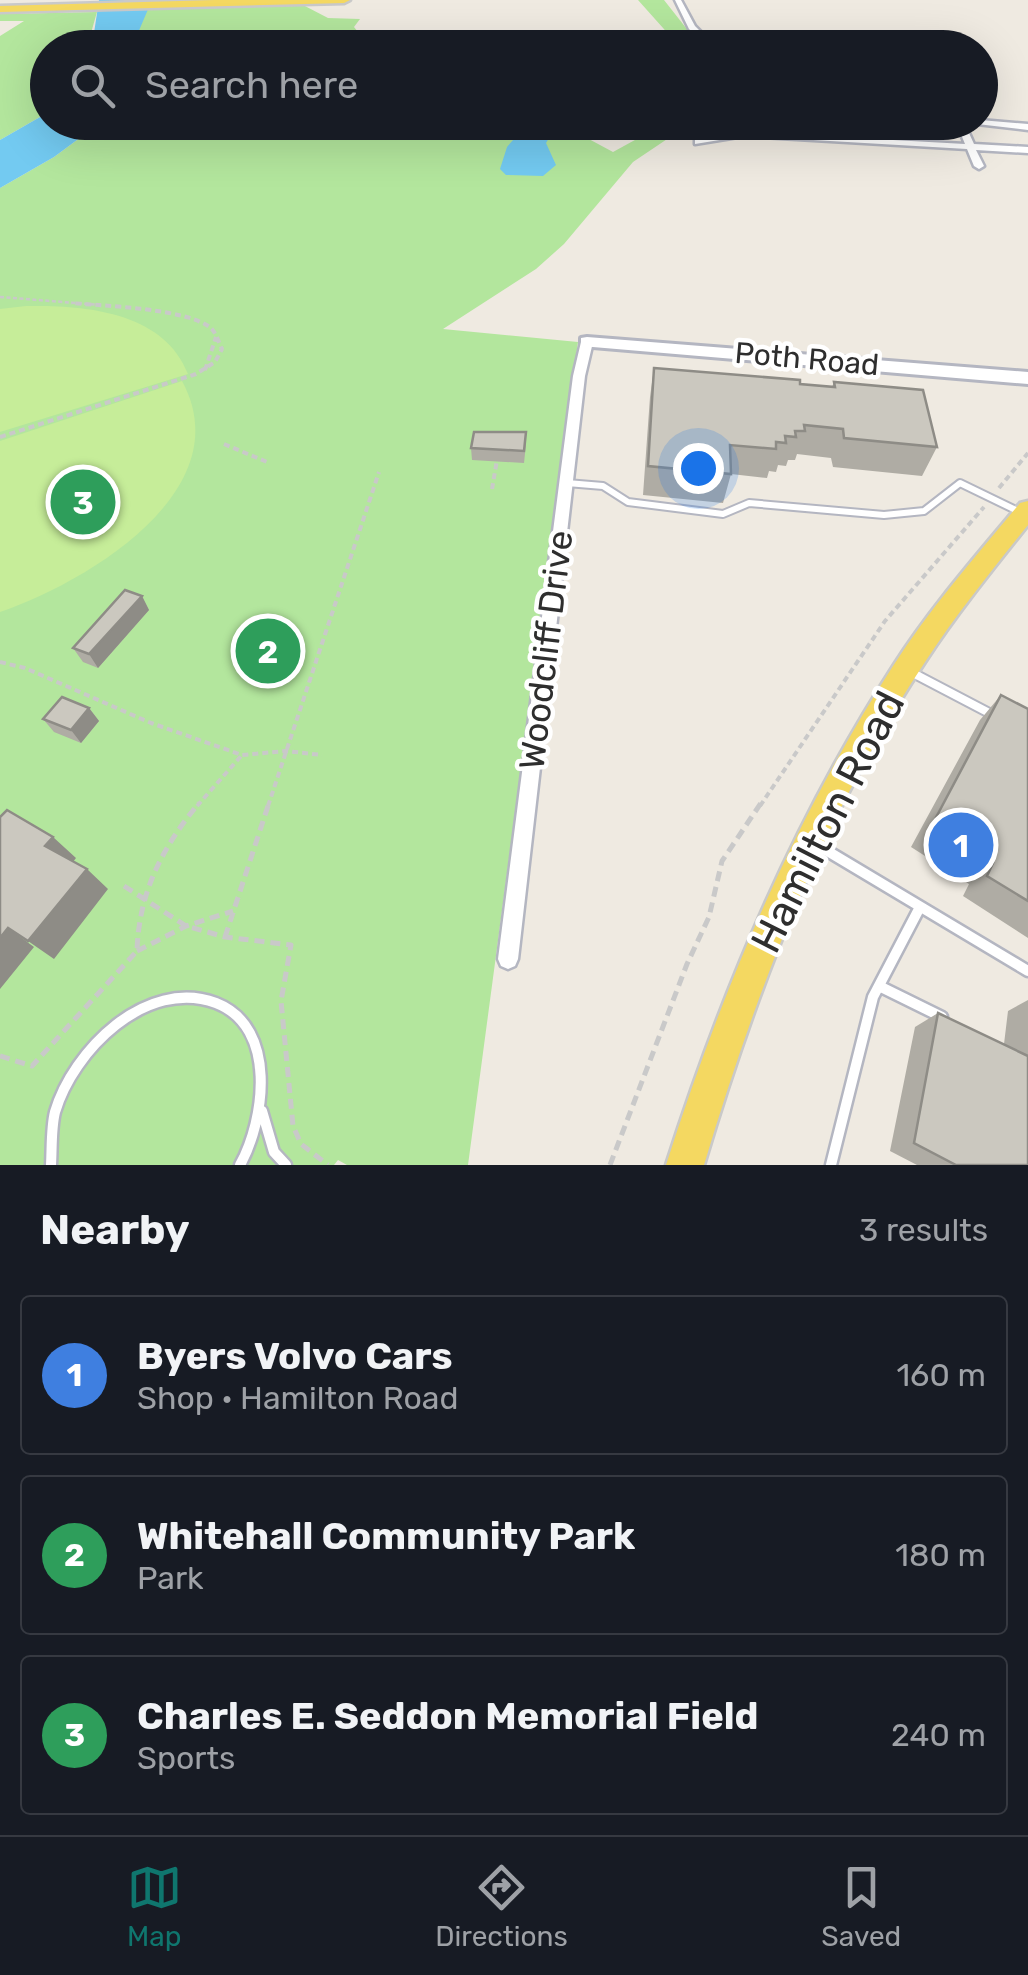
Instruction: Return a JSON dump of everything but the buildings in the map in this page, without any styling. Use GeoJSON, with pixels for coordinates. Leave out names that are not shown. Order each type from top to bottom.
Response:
{"type":"FeatureCollection","features":[{"type":"Feature","properties":{"kind":"main road"},"geometry":{"type":"LineString","coordinates":[[0,8],[344,0]]}},
{"type":"Feature","properties":{"kind":"main road","name":"Hamilton Road"},"geometry":{"type":"LineString","coordinates":[[684,1165],[735,1012],[841,775],[905,669],[1027,513]]}},
{"type":"Feature","properties":{"kind":"street"},"geometry":{"type":"LineString","coordinates":[[678,0],[695,30]]}},
{"type":"Feature","properties":{"kind":"street"},"geometry":{"type":"LineString","coordinates":[[998,124],[1028,126]]}},
{"type":"Feature","properties":{"kind":"street"},"geometry":{"type":"LineString","coordinates":[[688,148],[710,140]]}},
{"type":"Feature","properties":{"kind":"street"},"geometry":{"type":"LineString","coordinates":[[848,140],[1028,150]]}},
{"type":"Feature","properties":{"kind":"street"},"geometry":{"type":"LineString","coordinates":[[967,140],[979,166]]}},
{"type":"Feature","properties":{"kind":"street","name":"Poth Road"},"geometry":{"type":"LineString","coordinates":[[587,342],[1028,378]]}},
{"type":"Feature","properties":{"kind":"street","name":"Woodcliff Drive"},"geometry":{"type":"LineString","coordinates":[[508,959],[587,342]]}},
{"type":"Feature","properties":{"kind":"lane"},"geometry":{"type":"LineString","coordinates":[[567,483],[603,486],[628,502],[723,514],[749,504],[884,515],[924,510],[960,483],[1027,513]]}},
{"type":"Feature","properties":{"kind":"lane"},"geometry":{"type":"LineString","coordinates":[[905,669],[1003,720]]}},
{"type":"Feature","properties":{"kind":"lane"},"geometry":{"type":"LineString","coordinates":[[810,841],[1028,970]]}},
{"type":"Feature","properties":{"kind":"lane"},"geometry":{"type":"LineString","coordinates":[[831,1165],[879,986],[920,906]]}},
{"type":"Feature","properties":{"kind":"lane"},"geometry":{"type":"LineString","coordinates":[[879,986],[949,1020]]}},
{"type":"Feature","properties":{"kind":"lane"},"geometry":{"type":"LineString","coordinates":[[51,1165],[55,1111],[76,1064],[110,1026],[150,1003],[170,998],[210,1002],[241,1024],[259,1060],[267,1135],[274,1152],[286,1165]]}},
{"type":"Feature","properties":{"kind":"lane"},"geometry":{"type":"LineString","coordinates":[[240,1165],[256,1131],[262,1106]]}},
{"type":"Feature","properties":{"kind":"path"},"geometry":{"type":"LineString","coordinates":[[0,296],[161,312],[202,324],[218,336],[220,356],[205,370],[0,437]]}},
{"type":"Feature","properties":{"kind":"path"},"geometry":{"type":"LineString","coordinates":[[205,370],[211,343],[218,336]]}},
{"type":"Feature","properties":{"kind":"path"},"geometry":{"type":"LineString","coordinates":[[224,444],[267,462]]}},
{"type":"Feature","properties":{"kind":"path"},"geometry":{"type":"LineString","coordinates":[[492,489],[497,445]]}},
{"type":"Feature","properties":{"kind":"path"},"geometry":{"type":"LineString","coordinates":[[610,1165],[687,964],[709,917],[722,861],[885,622],[1028,454]]}},
{"type":"Feature","properties":{"kind":"path"},"geometry":{"type":"LineString","coordinates":[[226,937],[379,472]]}},
{"type":"Feature","properties":{"kind":"path"},"geometry":{"type":"LineString","coordinates":[[0,672],[3,663],[25,668],[151,722],[242,755],[286,750],[322,755]]}},
{"type":"Feature","properties":{"kind":"path"},"geometry":{"type":"LineString","coordinates":[[137,951],[135,926],[143,898],[169,840],[242,755]]}},
{"type":"Feature","properties":{"kind":"path"},"geometry":{"type":"LineString","coordinates":[[124,886],[186,926],[226,937],[291,945],[280,1001],[293,1126],[301,1144],[328,1165]]}},
{"type":"Feature","properties":{"kind":"path"},"geometry":{"type":"LineString","coordinates":[[0,1056],[32,1066],[137,951],[186,926],[234,910]]}},
{"type":"Feature","properties":{"kind":"green space"},"geometry":{"type":"Polygon","coordinates":[[[638,0],[664,0],[688,30],[665,30],[638,0]]]}},
{"type":"Feature","properties":{"kind":"green space"},"geometry":{"type":"Polygon","coordinates":[[[303,5],[328,18],[360,19],[354,27],[356,30],[139,30],[146,10],[303,5]]]}},
{"type":"Feature","properties":{"kind":"green space"},"geometry":{"type":"Polygon","coordinates":[[[97,12],[92,30],[30,30],[30,123],[0,140],[0,36],[24,21],[0,21],[0,14],[97,12]]]}},
{"type":"Feature","properties":{"kind":"green space"},"geometry":{"type":"Polygon","coordinates":[[[77,140],[591,140],[613,152],[635,140],[666,140],[633,162],[564,244],[536,269],[443,329],[578,342],[468,1165],[347,1165],[338,1160],[334,1165],[0,1165],[0,188],[77,140]]]}},
{"type":"Feature","properties":{"kind":"green space"},"geometry":{"type":"Polygon","coordinates":[[[26,306],[96,310],[141,325],[161,337],[188,374],[0,432],[0,309],[26,306]]]}},
{"type":"Feature","properties":{"kind":"green space"},"geometry":{"type":"Polygon","coordinates":[[[182,381],[195,421],[191,459],[173,495],[145,527],[111,555],[73,579],[0,612],[0,441],[182,381]]]}},
{"type":"Feature","properties":{"kind":"water"},"geometry":{"type":"Polygon","coordinates":[[[99,0],[152,0],[139,30],[94,30],[99,0]]]}},
{"type":"Feature","properties":{"kind":"water"},"geometry":{"type":"Polygon","coordinates":[[[30,123],[30,140],[77,140],[0,188],[0,140],[30,123]]]}},
{"type":"Feature","properties":{"kind":"water"},"geometry":{"type":"Polygon","coordinates":[[[513,140],[548,140],[556,165],[543,176],[506,175],[500,169],[513,140]]]}},
{"type":"Feature","properties":{"kind":"place","name":"Charles E. Seddon Memorial Field"},"geometry":{"type":"Point","coordinates":[83,502]}},
{"type":"Feature","properties":{"kind":"place","name":"Whitehall Community Park"},"geometry":{"type":"Point","coordinates":[268,651]}},
{"type":"Feature","properties":{"kind":"place","name":"Byers Volvo Cars"},"geometry":{"type":"Point","coordinates":[961,845]}}]}
